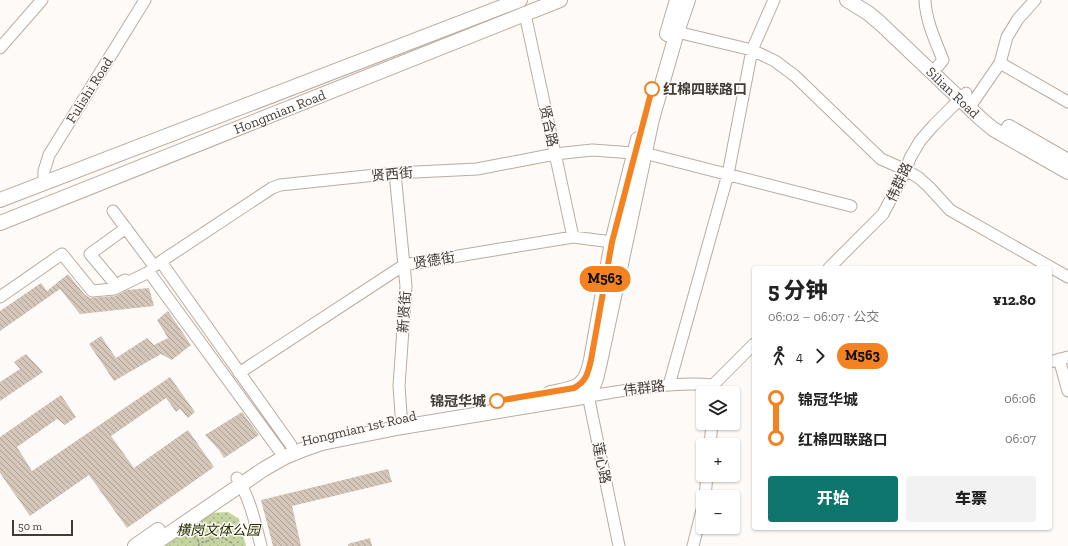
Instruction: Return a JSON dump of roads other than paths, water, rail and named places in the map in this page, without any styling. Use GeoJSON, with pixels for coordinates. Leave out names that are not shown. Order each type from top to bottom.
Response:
{"type":"FeatureCollection","features":[{"type":"Feature","properties":{"kind":"main road","name":"Hongmian Road"},"geometry":{"type":"LineString","coordinates":[[0,200],[520,0]]}},
{"type":"Feature","properties":{"kind":"main road","name":"Hongmian Road"},"geometry":{"type":"LineString","coordinates":[[0,224],[560,0]]}},
{"type":"Feature","properties":{"kind":"main road"},"geometry":{"type":"LineString","coordinates":[[585,379],[591,360],[612,242],[639,153],[677,0]]}},
{"type":"Feature","properties":{"kind":"main road"},"geometry":{"type":"LineString","coordinates":[[589,396],[596,379],[600,362],[639,153],[652,119],[677,32],[688,0]]}},
{"type":"Feature","properties":{"kind":"main road","name":"Silian Road"},"geometry":{"type":"LineString","coordinates":[[847,0],[868,13],[967,100],[1004,124],[1068,161]]}},
{"type":"Feature","properties":{"kind":"main road","name":"Silian Road"},"geometry":{"type":"LineString","coordinates":[[866,0],[883,13],[938,66],[993,129],[1068,172]]}},
{"type":"Feature","properties":{"kind":"main road","name":"Hongmian 1st Road"},"geometry":{"type":"LineString","coordinates":[[135,546],[239,481],[302,450],[401,422],[567,390],[580,385],[585,379]]}},
{"type":"Feature","properties":{"kind":"main road","name":"Hongmian 1st Road"},"geometry":{"type":"LineString","coordinates":[[151,546],[285,448],[322,434],[589,396]]}},
{"type":"Feature","properties":{"kind":"street"},"geometry":{"type":"LineString","coordinates":[[0,48],[42,0]]}},
{"type":"Feature","properties":{"kind":"street","name":"Fulishi Road"},"geometry":{"type":"LineString","coordinates":[[44,183],[44,171],[49,155],[145,0]]}},
{"type":"Feature","properties":{"kind":"street"},"geometry":{"type":"LineString","coordinates":[[670,385],[728,174],[752,50],[774,0]]}},
{"type":"Feature","properties":{"kind":"street"},"geometry":{"type":"LineString","coordinates":[[924,0],[930,28],[944,60],[938,66]]}},
{"type":"Feature","properties":{"kind":"street"},"geometry":{"type":"LineString","coordinates":[[1035,0],[1018,19],[1007,37],[1000,64],[1068,102]]}},
{"type":"Feature","properties":{"kind":"street","name":"贤合路"},"geometry":{"type":"LineString","coordinates":[[525,14],[573,237]]}},
{"type":"Feature","properties":{"kind":"street"},"geometry":{"type":"LineString","coordinates":[[677,32],[752,50],[774,61],[795,76],[881,159],[906,170],[919,178],[950,210],[1049,266]]}},
{"type":"Feature","properties":{"kind":"street","name":"伟群路"},"geometry":{"type":"LineString","coordinates":[[831,266],[883,214],[906,170],[910,158],[920,141],[933,126],[967,100],[1000,64]]}},
{"type":"Feature","properties":{"kind":"street","name":"贤西街"},"geometry":{"type":"LineString","coordinates":[[126,228],[90,254],[116,285],[157,264],[272,188],[280,185],[395,173],[477,169],[555,154],[592,150],[639,153],[728,174],[851,206]]}},
{"type":"Feature","properties":{"kind":"street","name":"新贤街"},"geometry":{"type":"LineString","coordinates":[[395,173],[406,286],[399,386],[401,422]]}},
{"type":"Feature","properties":{"kind":"street"},"geometry":{"type":"LineString","coordinates":[[113,211],[157,264],[239,373],[285,448]]}},
{"type":"Feature","properties":{"kind":"street","name":"贤德街"},"geometry":{"type":"LineString","coordinates":[[239,373],[404,265],[573,237],[612,242]]}},
{"type":"Feature","properties":{"kind":"street"},"geometry":{"type":"LineString","coordinates":[[0,297],[62,254],[92,291],[114,289],[149,272],[285,448]]}},
{"type":"Feature","properties":{"kind":"street"},"geometry":{"type":"LineString","coordinates":[[1052,268],[1068,277]]}},
{"type":"Feature","properties":{"kind":"street","name":"伟群路"},"geometry":{"type":"LineString","coordinates":[[716,386],[752,346]]}},
{"type":"Feature","properties":{"kind":"street"},"geometry":{"type":"LineString","coordinates":[[1059,359],[1068,391]]}},
{"type":"Feature","properties":{"kind":"street","name":"莲心路"},"geometry":{"type":"LineString","coordinates":[[585,379],[619,546]]}},
{"type":"Feature","properties":{"kind":"street","name":"伟群路"},"geometry":{"type":"LineString","coordinates":[[589,396],[670,385],[697,384],[703,386]]}},
{"type":"Feature","properties":{"kind":"street"},"geometry":{"type":"LineString","coordinates":[[239,481],[252,510],[261,546]]}},
{"type":"Feature","properties":{"kind":"street"},"geometry":{"type":"LineString","coordinates":[[693,546],[696,534]]}},
{"type":"Feature","properties":{"kind":"place","name":"红棉四联路口"},"geometry":{"type":"Point","coordinates":[652,89]}},
{"type":"Feature","properties":{"kind":"place","name":"锦冠华城"},"geometry":{"type":"Point","coordinates":[497,401]}},
{"type":"Feature","properties":{"kind":"park label","name":"横岗文体公园"},"geometry":{"type":"Point","coordinates":[218,530]}}]}
